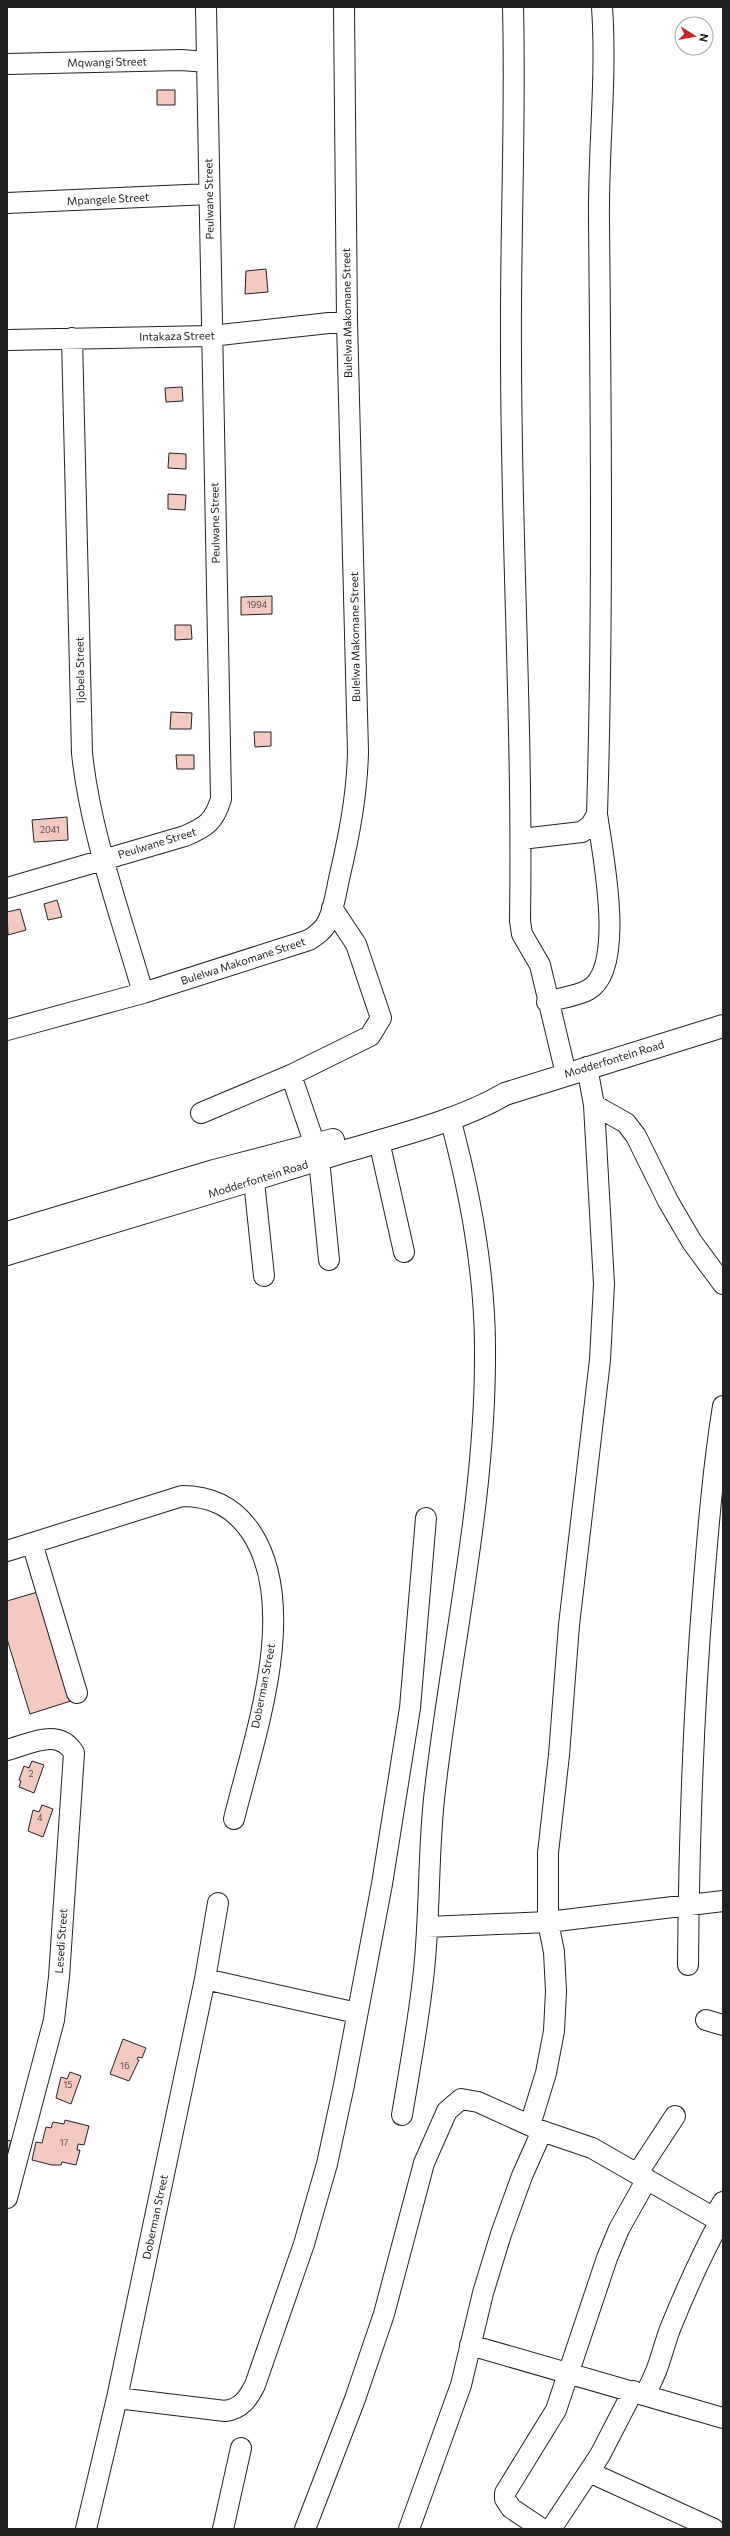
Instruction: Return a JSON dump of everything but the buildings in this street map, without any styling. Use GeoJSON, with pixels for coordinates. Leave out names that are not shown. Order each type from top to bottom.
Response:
{"type":"FeatureCollection","features":[{"type":"Feature","properties":{"kind":"main road","name":"Modderfontein Road"},"geometry":{"type":"LineString","coordinates":[[7,1233],[214,1171],[379,1141],[489,1104],[505,1094],[587,1067],[723,1026]]}},
{"type":"Feature","properties":{"kind":"main road","name":"Modderfontein Road"},"geometry":{"type":"LineString","coordinates":[[7,1254],[254,1181],[317,1152],[451,1102],[486,1093],[505,1094]]}},
{"type":"Feature","properties":{"kind":"street","name":"Peulwane Street"},"geometry":{"type":"LineString","coordinates":[[7,888],[104,858],[185,836],[203,828],[216,815],[221,799],[211,336],[206,7]]}},
{"type":"Feature","properties":{"kind":"street","name":"Bulelwa Makomane Street"},"geometry":{"type":"LineString","coordinates":[[7,1030],[143,993],[309,940],[320,932],[328,921],[350,832],[357,788],[358,752],[347,321],[344,7]]}},
{"type":"Feature","properties":{"kind":"street"},"geometry":{"type":"LineString","coordinates":[[513,7],[516,94],[511,352],[521,839],[520,921],[522,934],[540,965],[547,1002],[566,1074]]}},
{"type":"Feature","properties":{"kind":"street"},"geometry":{"type":"LineString","coordinates":[[547,1002],[589,990],[605,972],[609,951],[610,923],[597,814],[602,480],[599,178],[603,93],[602,7]]}},
{"type":"Feature","properties":{"kind":"street","name":"Mqwangi Street"},"geometry":{"type":"LineString","coordinates":[[7,64],[181,60],[207,62]]}},
{"type":"Feature","properties":{"kind":"street","name":"Mpangele Street"},"geometry":{"type":"LineString","coordinates":[[7,203],[210,194]]}},
{"type":"Feature","properties":{"kind":"street","name":"Intakaza Street"},"geometry":{"type":"LineString","coordinates":[[7,340],[211,336],[347,321]]}},
{"type":"Feature","properties":{"kind":"street","name":"Ijobela Street"},"geometry":{"type":"LineString","coordinates":[[72,338],[82,753],[90,805],[143,993]]}},
{"type":"Feature","properties":{"kind":"street"},"geometry":{"type":"LineString","coordinates":[[521,839],[582,832],[592,825],[597,814]]}},
{"type":"Feature","properties":{"kind":"street"},"geometry":{"type":"LineString","coordinates":[[201,1113],[291,1075],[370,1036],[381,1018],[356,944],[332,908]]}},
{"type":"Feature","properties":{"kind":"street"},"geometry":{"type":"LineString","coordinates":[[409,2529],[461,2385],[470,2345],[501,2234],[522,2176],[536,2128],[554,2030],[556,1991],[554,1952],[548,1922],[548,1853],[559,1755],[569,1625],[600,1360],[604,1292],[594,1105],[587,1067]]}},
{"type":"Feature","properties":{"kind":"street"},"geometry":{"type":"LineString","coordinates":[[291,1075],[317,1152],[329,1260]]}},
{"type":"Feature","properties":{"kind":"street"},"geometry":{"type":"LineString","coordinates":[[594,1105],[626,1123],[636,1136],[668,1201],[692,1242],[723,1284]]}},
{"type":"Feature","properties":{"kind":"street"},"geometry":{"type":"LineString","coordinates":[[402,2115],[417,2024],[427,1927],[428,1862],[434,1798],[476,1485],[485,1358],[483,1290],[473,1218],[450,1118]]}},
{"type":"Feature","properties":{"kind":"street"},"geometry":{"type":"LineString","coordinates":[[379,1141],[404,1252]]}},
{"type":"Feature","properties":{"kind":"street"},"geometry":{"type":"LineString","coordinates":[[254,1181],[264,1276]]}},
{"type":"Feature","properties":{"kind":"street"},"geometry":{"type":"LineString","coordinates":[[688,1965],[687,1904],[690,1776],[696,1679],[716,1451],[723,1406]]}},
{"type":"Feature","properties":{"kind":"street","name":"Doberman Street"},"geometry":{"type":"LineString","coordinates":[[32,1543],[165,1500],[198,1496],[214,1500],[242,1519],[254,1537],[268,1574],[274,1609],[269,1667],[234,1819]]}},
{"type":"Feature","properties":{"kind":"street"},"geometry":{"type":"LineString","coordinates":[[117,2398],[225,2411],[238,2408],[250,2395],[282,2310],[327,2164],[383,1877],[410,1708],[426,1518]]}},
{"type":"Feature","properties":{"kind":"street"},"geometry":{"type":"LineString","coordinates":[[7,1551],[32,1543],[77,1693]]}},
{"type":"Feature","properties":{"kind":"street","name":"Lesedi Street"},"geometry":{"type":"LineString","coordinates":[[7,1750],[54,1738],[69,1744],[74,1753],[59,1977],[54,2020],[7,2198]]}},
{"type":"Feature","properties":{"kind":"street"},"geometry":{"type":"LineString","coordinates":[[427,1927],[548,1922],[687,1904],[723,1901]]}},
{"type":"Feature","properties":{"kind":"street","name":"Doberman Street"},"geometry":{"type":"LineString","coordinates":[[86,2529],[117,2398],[206,1980],[218,1903]]}},
{"type":"Feature","properties":{"kind":"street"},"geometry":{"type":"LineString","coordinates":[[206,1980],[357,2013]]}},
{"type":"Feature","properties":{"kind":"street"},"geometry":{"type":"LineString","coordinates":[[305,2529],[372,2353],[395,2277],[417,2188],[447,2111],[460,2099],[468,2100],[536,2128],[592,2148],[642,2177],[720,2216],[691,2278],[668,2334],[660,2366],[639,2393],[589,2472],[549,2529],[511,2508],[505,2499],[505,2493],[550,2423],[619,2229],[642,2177],[675,2116]]}},
{"type":"Feature","properties":{"kind":"street"},"geometry":{"type":"LineString","coordinates":[[470,2345],[723,2418]]}},
{"type":"Feature","properties":{"kind":"street"},"geometry":{"type":"LineString","coordinates":[[223,2529],[241,2448]]}},
{"type":"Feature","properties":{"kind":"street"},"geometry":{"type":"LineString","coordinates":[[589,2472],[714,2529]]}}]}
